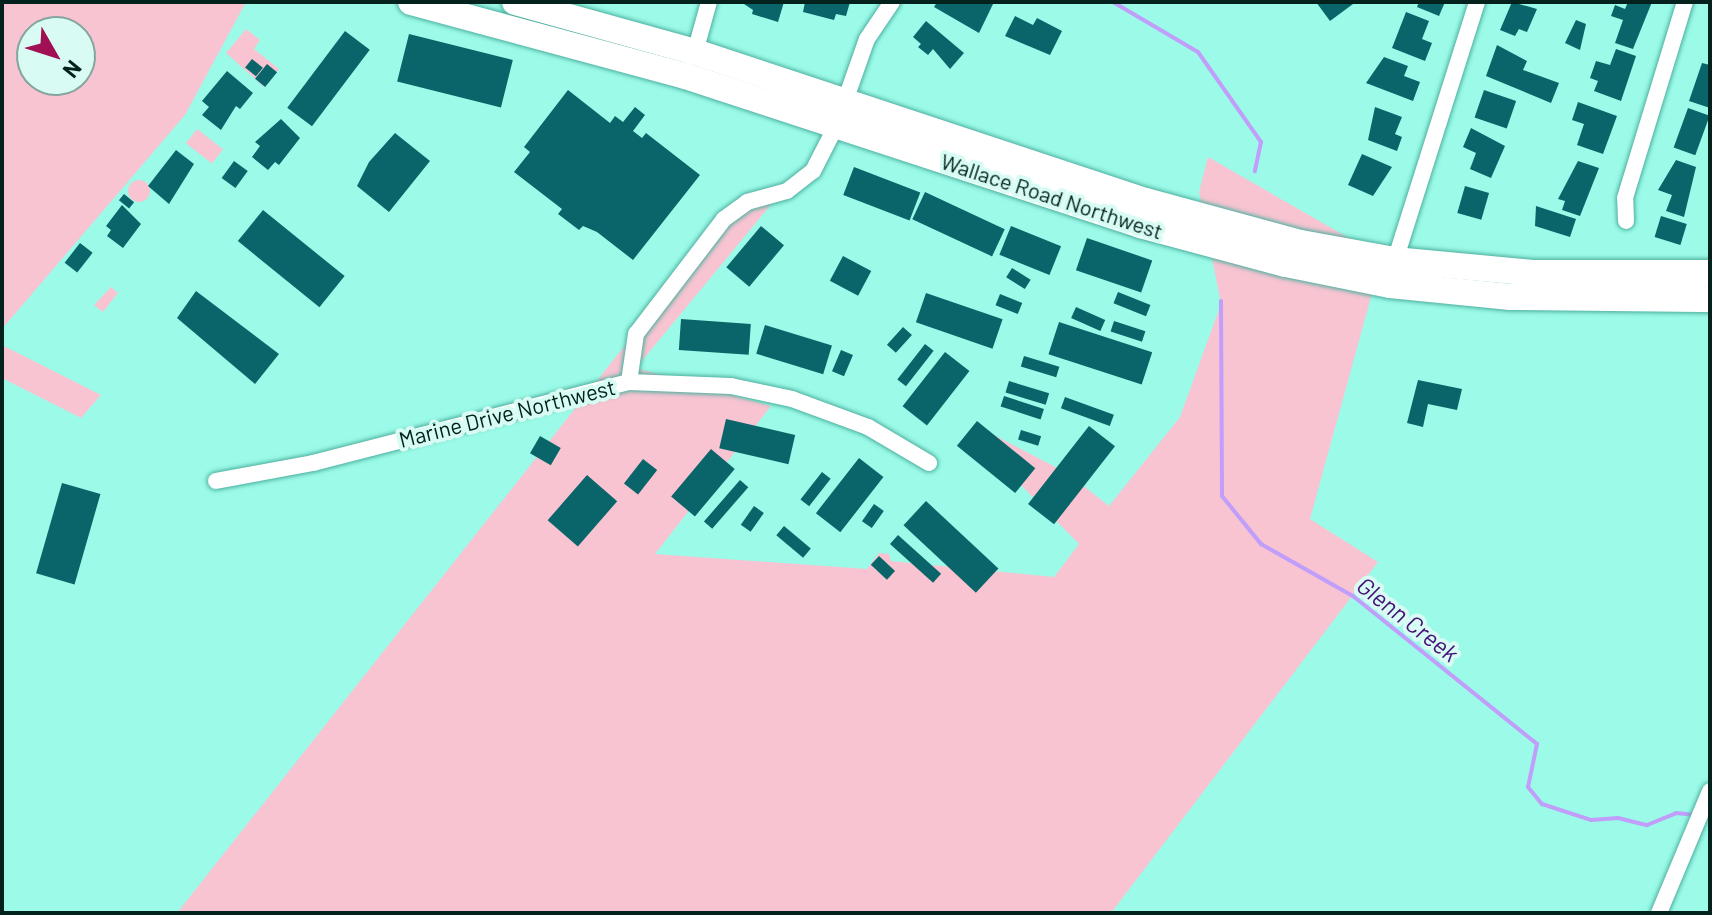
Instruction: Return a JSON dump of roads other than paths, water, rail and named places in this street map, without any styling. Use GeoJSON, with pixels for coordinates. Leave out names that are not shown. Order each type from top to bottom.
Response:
{"type":"FeatureCollection","features":[{"type":"Feature","properties":{"kind":"main road","name":"Wallace Road Northwest"},"geometry":{"type":"LineString","coordinates":[[411,2],[840,112]]}},
{"type":"Feature","properties":{"kind":"main road","name":"Wallace Road Northwest"},"geometry":{"type":"LineString","coordinates":[[515,2],[695,52],[840,112],[1217,248],[1392,272],[1523,298],[1710,299]]}},
{"type":"Feature","properties":{"kind":"main road","name":"Wallace Road Northwest"},"geometry":{"type":"LineString","coordinates":[[1392,272],[1710,273]]}},
{"type":"Feature","properties":{"kind":"street"},"geometry":{"type":"LineString","coordinates":[[695,52],[709,2]]}},
{"type":"Feature","properties":{"kind":"street"},"geometry":{"type":"LineString","coordinates":[[629,382],[636,334],[677,277],[734,209],[787,191],[813,171],[840,112],[867,39],[892,2]]}},
{"type":"Feature","properties":{"kind":"street"},"geometry":{"type":"LineString","coordinates":[[1392,272],[1477,2]]}},
{"type":"Feature","properties":{"kind":"street"},"geometry":{"type":"LineString","coordinates":[[1626,221],[1625,198],[1685,2]]}},
{"type":"Feature","properties":{"kind":"street","name":"Marine Drive Northwest"},"geometry":{"type":"LineString","coordinates":[[216,481],[313,463],[629,382],[731,386],[792,399],[868,427],[929,463]]}},
{"type":"Feature","properties":{"kind":"street"},"geometry":{"type":"LineString","coordinates":[[1659,913],[1707,798]]}},
{"type":"Feature","properties":{"kind":"waterway","name":"Glenn Creek"},"geometry":{"type":"LineString","coordinates":[[1113,2],[1198,52],[1261,142],[1255,171]]}},
{"type":"Feature","properties":{"kind":"waterway","name":"Glenn Creek"},"geometry":{"type":"LineString","coordinates":[[1221,301],[1222,496],[1261,544],[1353,596],[1537,744],[1528,787],[1542,804],[1591,820],[1618,818],[1647,825],[1676,813],[1696,815]]}}]}
